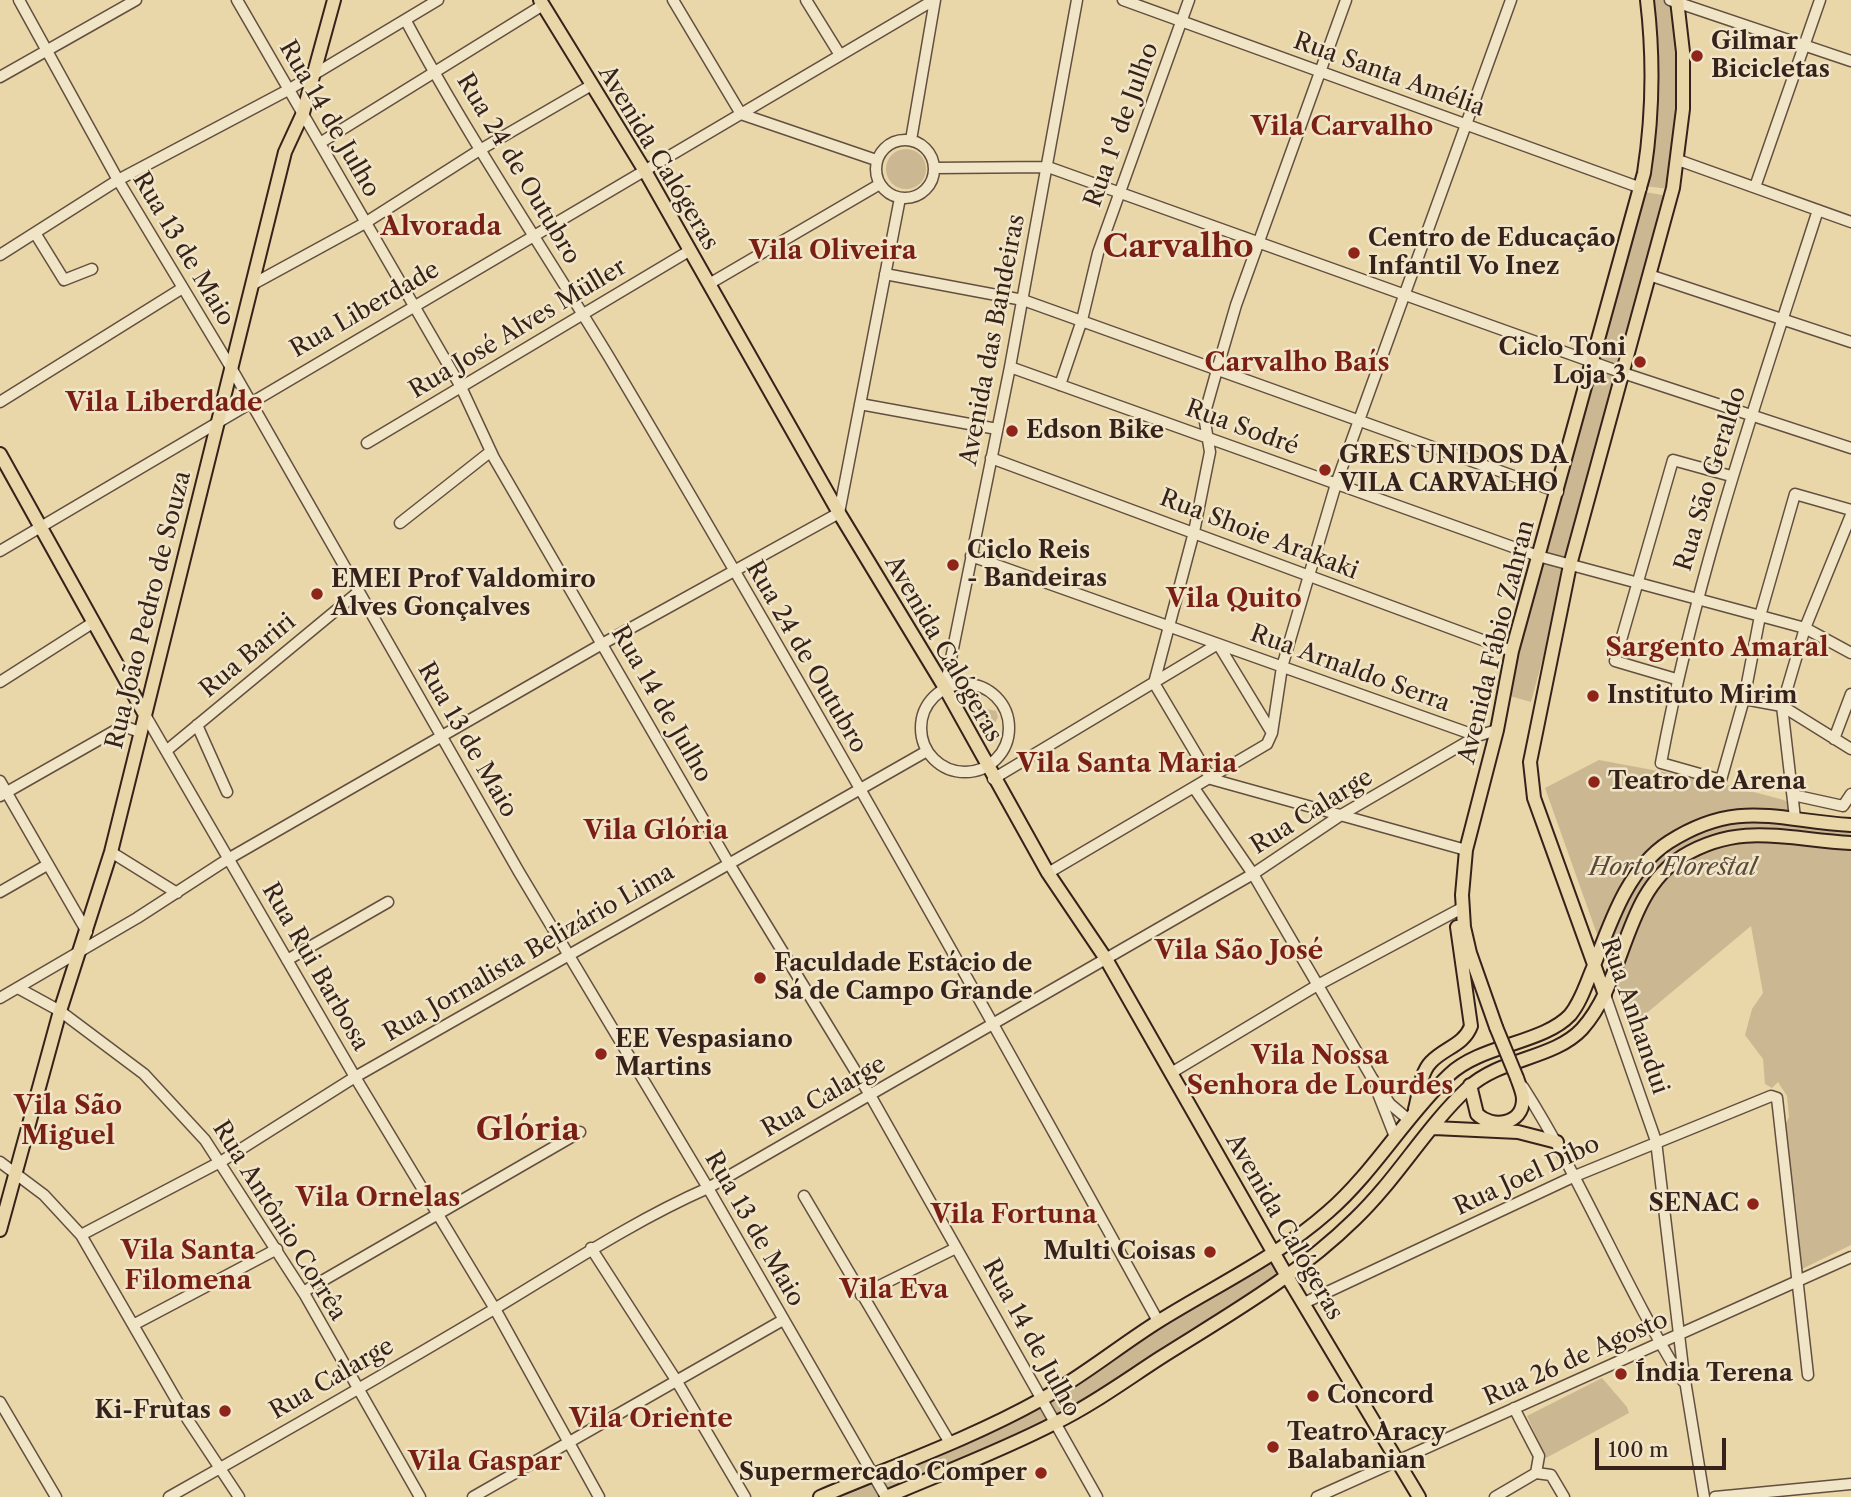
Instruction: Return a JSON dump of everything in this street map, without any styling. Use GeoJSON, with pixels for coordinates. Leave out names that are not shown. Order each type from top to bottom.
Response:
{"type":"FeatureCollection","features":[{"type":"Feature","properties":{"kind":"main road","name":"Rua João Pedro de Souza"},"geometry":{"type":"LineString","coordinates":[[0,1230],[60,1011],[111,852],[144,713],[255,283],[285,152],[303,113],[334,0]]}},
{"type":"Feature","properties":{"kind":"main road","name":"Avenida Fábio Zahran"},"geometry":{"type":"LineString","coordinates":[[1470,1086],[1478,1114],[1493,1124],[1501,1124],[1517,1115],[1524,1098],[1496,1027],[1464,927],[1460,904],[1466,850],[1497,730],[1512,651],[1641,188],[1652,110],[1653,57],[1647,0]]}},
{"type":"Feature","properties":{"kind":"main road"},"geometry":{"type":"LineString","coordinates":[[1570,565],[1673,188],[1683,108],[1683,52],[1675,1]]}},
{"type":"Feature","properties":{"kind":"main road","name":"Avenida Calógeras"},"geometry":{"type":"LineString","coordinates":[[542,2],[590,86],[645,170],[839,513],[945,688],[989,773],[1048,873],[1106,959],[1288,1278],[1419,1497]]}},
{"type":"Feature","properties":{"kind":"main road","name":"Rua Rui Barbosa"},"geometry":{"type":"LineString","coordinates":[[0,454],[144,713]]}},
{"type":"Feature","properties":{"kind":"main road","name":"Rua Anhandui"},"geometry":{"type":"LineString","coordinates":[[1570,565],[1530,762],[1532,789],[1605,995]]}},
{"type":"Feature","properties":{"kind":"main road"},"geometry":{"type":"LineString","coordinates":[[820,1497],[950,1443],[1043,1399],[1158,1321],[1275,1255],[1351,1190],[1451,1073],[1482,1054],[1555,1026],[1569,1016],[1581,998],[1627,889],[1666,844],[1710,821],[1755,814],[1851,825]]}},
{"type":"Feature","properties":{"kind":"main road"},"geometry":{"type":"LineString","coordinates":[[886,1497],[1055,1424],[1288,1278],[1356,1219],[1470,1086],[1493,1070],[1569,1040],[1581,1029],[1605,995],[1621,948],[1654,883],[1681,858],[1734,835],[1756,834],[1851,843]]}},
{"type":"Feature","properties":{"kind":"main road"},"geometry":{"type":"LineString","coordinates":[[1411,1117],[1425,1072],[1431,1062],[1468,1035],[1471,1026],[1460,904]]}},
{"type":"Feature","properties":{"kind":"main road"},"geometry":{"type":"LineString","coordinates":[[1434,1128],[1518,1132],[1557,1142]]}},
{"type":"Feature","properties":{"kind":"street","name":"Rua 13 de Maio"},"geometry":{"type":"LineString","coordinates":[[19,0],[118,180],[181,289],[233,371],[440,737],[567,955],[708,1188],[886,1497]]}},
{"type":"Feature","properties":{"kind":"street"},"geometry":{"type":"LineString","coordinates":[[0,77],[136,0]]}},
{"type":"Feature","properties":{"kind":"street","name":"Rua 14 de Julho"},"geometry":{"type":"LineString","coordinates":[[237,0],[461,387],[490,452],[728,862],[870,1095],[1097,1497]]}},
{"type":"Feature","properties":{"kind":"street"},"geometry":{"type":"LineString","coordinates":[[0,255],[118,180],[288,90],[438,0]]}},
{"type":"Feature","properties":{"kind":"street"},"geometry":{"type":"LineString","coordinates":[[673,0],[741,114],[876,160]]}},
{"type":"Feature","properties":{"kind":"street"},"geometry":{"type":"LineString","coordinates":[[806,0],[840,55]]}},
{"type":"Feature","properties":{"kind":"street"},"geometry":{"type":"LineString","coordinates":[[911,140],[934,0]]}},
{"type":"Feature","properties":{"kind":"street","name":"Rua Liberdade"},"geometry":{"type":"LineString","coordinates":[[0,551],[934,0]]}},
{"type":"Feature","properties":{"kind":"street","name":"Avenida das Bandeiras"},"geometry":{"type":"LineString","coordinates":[[945,688],[1023,300],[1077,0]]}},
{"type":"Feature","properties":{"kind":"street","name":"Rua Santa Amélia"},"geometry":{"type":"LineString","coordinates":[[1122,0],[1641,188]]}},
{"type":"Feature","properties":{"kind":"street","name":"Rua 1º de Julho"},"geometry":{"type":"LineString","coordinates":[[1060,385],[1082,320],[1098,253],[1189,0]]}},
{"type":"Feature","properties":{"kind":"street"},"geometry":{"type":"LineString","coordinates":[[1346,0],[1259,241],[1216,370],[1205,416],[1210,439],[1194,532],[1154,683],[1211,779],[1466,850]]}},
{"type":"Feature","properties":{"kind":"street"},"geometry":{"type":"LineString","coordinates":[[1048,873],[1261,749],[1272,733],[1282,667],[1336,484],[1511,0]]}},
{"type":"Feature","properties":{"kind":"street"},"geometry":{"type":"LineString","coordinates":[[1755,187],[1820,0]]}},
{"type":"Feature","properties":{"kind":"street"},"geometry":{"type":"LineString","coordinates":[[1675,1],[1695,4],[1851,61]]}},
{"type":"Feature","properties":{"kind":"street"},"geometry":{"type":"LineString","coordinates":[[320,144],[436,74],[542,2]]}},
{"type":"Feature","properties":{"kind":"street","name":"Rua 24 de Outubro"},"geometry":{"type":"LineString","coordinates":[[406,21],[478,151],[583,316],[733,572],[993,1022],[1158,1321]]}},
{"type":"Feature","properties":{"kind":"street"},"geometry":{"type":"LineString","coordinates":[[255,283],[365,223],[478,151],[590,86]]}},
{"type":"Feature","properties":{"kind":"street"},"geometry":{"type":"LineString","coordinates":[[902,139],[911,140],[930,153],[934,168],[928,187],[920,194],[900,198],[886,191],[880,184],[875,169],[876,160],[886,146],[902,139]]}},
{"type":"Feature","properties":{"kind":"street"},"geometry":{"type":"LineString","coordinates":[[1678,160],[1851,222]]}},
{"type":"Feature","properties":{"kind":"street"},"geometry":{"type":"LineString","coordinates":[[934,168],[1048,167],[1594,363],[1851,448]]}},
{"type":"Feature","properties":{"kind":"street"},"geometry":{"type":"LineString","coordinates":[[709,284],[880,184]]}},
{"type":"Feature","properties":{"kind":"street"},"geometry":{"type":"LineString","coordinates":[[0,998],[228,859],[602,644],[839,513],[900,198]]}},
{"type":"Feature","properties":{"kind":"street","name":"Rua São Geraldo"},"geometry":{"type":"LineString","coordinates":[[1744,699],[1720,780],[1661,763],[1676,679],[1731,476],[1818,210]]}},
{"type":"Feature","properties":{"kind":"street"},"geometry":{"type":"LineString","coordinates":[[34,233],[64,280],[92,269]]}},
{"type":"Feature","properties":{"kind":"street","name":"Rua José Alves Müller"},"geometry":{"type":"LineString","coordinates":[[367,443],[689,251]]}},
{"type":"Feature","properties":{"kind":"street"},"geometry":{"type":"LineString","coordinates":[[885,274],[1023,300],[1558,492]]}},
{"type":"Feature","properties":{"kind":"street"},"geometry":{"type":"LineString","coordinates":[[1649,275],[1851,342]]}},
{"type":"Feature","properties":{"kind":"street"},"geometry":{"type":"LineString","coordinates":[[0,402],[181,289]]}},
{"type":"Feature","properties":{"kind":"street","name":"Rua Sodré"},"geometry":{"type":"LineString","coordinates":[[1010,367],[1538,556],[1805,628],[1851,653]]}},
{"type":"Feature","properties":{"kind":"street"},"geometry":{"type":"LineString","coordinates":[[860,404],[998,429]]}},
{"type":"Feature","properties":{"kind":"street"},"geometry":{"type":"LineString","coordinates":[[400,523],[490,452]]}},
{"type":"Feature","properties":{"kind":"street","name":"Rua Shoie Arakaki"},"geometry":{"type":"LineString","coordinates":[[991,458],[1512,651]]}},
{"type":"Feature","properties":{"kind":"street"},"geometry":{"type":"LineString","coordinates":[[1676,679],[1615,661],[1673,460],[1731,476]]}},
{"type":"Feature","properties":{"kind":"street"},"geometry":{"type":"LineString","coordinates":[[1795,818],[1782,706],[1805,628],[1851,513],[1795,494],[1760,616],[1744,699],[1782,706],[1851,749]]}},
{"type":"Feature","properties":{"kind":"street","name":"Rua Arnaldo Serra"},"geometry":{"type":"LineString","coordinates":[[971,556],[1477,736]]}},
{"type":"Feature","properties":{"kind":"street","name":"Rua Bariri"},"geometry":{"type":"LineString","coordinates":[[166,751],[357,593]]}},
{"type":"Feature","properties":{"kind":"street"},"geometry":{"type":"LineString","coordinates":[[0,682],[94,622]]}},
{"type":"Feature","properties":{"kind":"street"},"geometry":{"type":"LineString","coordinates":[[989,773],[1006,747],[1010,734],[1005,707],[997,696],[972,683],[945,688],[933,696],[923,716],[921,737],[935,761],[960,772],[989,773],[1154,683],[1218,644],[1272,733]]}},
{"type":"Feature","properties":{"kind":"street"},"geometry":{"type":"LineString","coordinates":[[1834,739],[1851,695]]}},
{"type":"Feature","properties":{"kind":"street","name":"Rua Rui Barbosa"},"geometry":{"type":"LineString","coordinates":[[144,713],[355,1077],[495,1309],[599,1497]]}},
{"type":"Feature","properties":{"kind":"street"},"geometry":{"type":"LineString","coordinates":[[197,725],[227,792]]}},
{"type":"Feature","properties":{"kind":"street"},"geometry":{"type":"LineString","coordinates":[[3,794],[123,726],[140,732]]}},
{"type":"Feature","properties":{"kind":"street","name":"Rua Calarge"},"geometry":{"type":"LineString","coordinates":[[169,1497],[495,1309],[591,1248],[657,1211],[708,1188],[1253,874],[1341,815],[1477,736],[1497,730]]}},
{"type":"Feature","properties":{"kind":"street","name":"Rua Jornalista Belizário Lima"},"geometry":{"type":"LineString","coordinates":[[81,1235],[222,1161],[355,1077],[927,751]]}},
{"type":"Feature","properties":{"kind":"street"},"geometry":{"type":"LineString","coordinates":[[0,781],[3,794],[87,932]]}},
{"type":"Feature","properties":{"kind":"street"},"geometry":{"type":"LineString","coordinates":[[1194,788],[1253,874],[1371,1078],[1398,1112],[1411,1117]]}},
{"type":"Feature","properties":{"kind":"street"},"geometry":{"type":"LineString","coordinates":[[1793,795],[1843,806],[1851,794]]}},
{"type":"Feature","properties":{"kind":"street"},"geometry":{"type":"LineString","coordinates":[[111,852],[177,892]]}},
{"type":"Feature","properties":{"kind":"street"},"geometry":{"type":"LineString","coordinates":[[0,892],[47,865]]}},
{"type":"Feature","properties":{"kind":"street"},"geometry":{"type":"LineString","coordinates":[[287,960],[388,902]]}},
{"type":"Feature","properties":{"kind":"street"},"geometry":{"type":"LineString","coordinates":[[1171,1073],[1460,904]]}},
{"type":"Feature","properties":{"kind":"street","name":"Rua Antônio Corrêa"},"geometry":{"type":"LineString","coordinates":[[18,988],[60,1011],[144,1074],[178,1108],[222,1161],[303,1292],[420,1497]]}},
{"type":"Feature","properties":{"kind":"street","name":"Rua Anhandui"},"geometry":{"type":"LineString","coordinates":[[1605,995],[1656,1141],[1679,1336],[1704,1497]]}},
{"type":"Feature","properties":{"kind":"street"},"geometry":{"type":"LineString","coordinates":[[1371,1078],[1395,1137]]}},
{"type":"Feature","properties":{"kind":"street"},"geometry":{"type":"LineString","coordinates":[[1517,1078],[1557,1142],[1658,1341],[1687,1387]]}},
{"type":"Feature","properties":{"kind":"street","name":"Rua Joel Dibo"},"geometry":{"type":"LineString","coordinates":[[1304,1303],[1575,1176],[1771,1096],[1777,1098],[1783,1133],[1799,1282]]}},
{"type":"Feature","properties":{"kind":"street"},"geometry":{"type":"LineString","coordinates":[[303,1292],[580,1132]]}},
{"type":"Feature","properties":{"kind":"street"},"geometry":{"type":"LineString","coordinates":[[0,1162],[66,1216],[81,1235],[188,1420],[239,1497]]}},
{"type":"Feature","properties":{"kind":"street"},"geometry":{"type":"LineString","coordinates":[[804,1196],[950,1443]]}},
{"type":"Feature","properties":{"kind":"street"},"geometry":{"type":"LineString","coordinates":[[591,1248],[676,1380],[745,1497]]}},
{"type":"Feature","properties":{"kind":"street"},"geometry":{"type":"LineString","coordinates":[[861,1295],[956,1248]]}},
{"type":"Feature","properties":{"kind":"street"},"geometry":{"type":"LineString","coordinates":[[133,1325],[277,1249]]}},
{"type":"Feature","properties":{"kind":"street","name":"Rua 26 de Agosto"},"geometry":{"type":"LineString","coordinates":[[1317,1497],[1399,1463],[1658,1341],[1679,1336],[1851,1257]]}},
{"type":"Feature","properties":{"kind":"street"},"geometry":{"type":"LineString","coordinates":[[1799,1282],[1808,1375]]}},
{"type":"Feature","properties":{"kind":"street"},"geometry":{"type":"LineString","coordinates":[[473,1497],[783,1321]]}},
{"type":"Feature","properties":{"kind":"street"},"geometry":{"type":"LineString","coordinates":[[0,1402],[57,1497]]}},
{"type":"Feature","properties":{"kind":"street"},"geometry":{"type":"LineString","coordinates":[[1514,1408],[1539,1456],[1536,1473]]}},
{"type":"Feature","properties":{"kind":"street"},"geometry":{"type":"LineString","coordinates":[[1496,1497],[1536,1473],[1550,1475],[1564,1497]]}},
{"type":"Feature","properties":{"kind":"street"},"geometry":{"type":"LineString","coordinates":[[1714,1497],[1851,1484]]}},
{"type":"Feature","properties":{"kind":"green space"},"geometry":{"type":"Polygon","coordinates":[[[1649,0],[1675,0],[1680,101],[1669,189],[1644,186],[1649,0]]]}},
{"type":"Feature","properties":{"kind":"green space"},"geometry":{"type":"Polygon","coordinates":[[[906,149],[920,155],[926,169],[920,183],[906,189],[892,183],[886,169],[892,155],[906,149]]]}},
{"type":"Feature","properties":{"kind":"green space"},"geometry":{"type":"Polygon","coordinates":[[[1645,192],[1668,196],[1531,702],[1506,695],[1645,192]]]}},
{"type":"Feature","properties":{"kind":"green space"},"geometry":{"type":"Polygon","coordinates":[[[973,706],[996,711],[998,717],[987,738],[968,709],[973,706]]]}},
{"type":"Feature","properties":{"kind":"green space","name":"Horto Florestal"},"geometry":{"type":"Polygon","coordinates":[[[1599,760],[1712,781],[1784,800],[1800,812],[1851,818],[1851,1245],[1802,1269],[1795,1197],[1790,1193],[1788,1171],[1790,1158],[1785,1125],[1789,1117],[1787,1096],[1778,1082],[1772,1088],[1765,1084],[1763,1059],[1745,1035],[1752,1009],[1763,993],[1751,926],[1630,1027],[1545,788],[1599,760]]]}},
{"type":"Feature","properties":{"kind":"green space"},"geometry":{"type":"Polygon","coordinates":[[[1275,1255],[1288,1278],[1055,1424],[886,1497],[820,1497],[1021,1410],[1275,1255]]]}},
{"type":"Feature","properties":{"kind":"green space"},"geometry":{"type":"Polygon","coordinates":[[[1602,1378],[1629,1413],[1546,1458],[1527,1416],[1602,1378]]]}},
{"type":"Feature","properties":{"kind":"place","name":"Gilmar Bicicletas"},"geometry":{"type":"Point","coordinates":[1697,56]}},
{"type":"Feature","properties":{"kind":"place","name":"Centro de Educação Infantil Vo Inez"},"geometry":{"type":"Point","coordinates":[1354,253]}},
{"type":"Feature","properties":{"kind":"place","name":"Ciclo Toni Loja 3"},"geometry":{"type":"Point","coordinates":[1640,362]}},
{"type":"Feature","properties":{"kind":"place","name":"Edson Bike"},"geometry":{"type":"Point","coordinates":[1012,431]}},
{"type":"Feature","properties":{"kind":"place","name":"GRES UNIDOS DA VILA CARVALHO"},"geometry":{"type":"Point","coordinates":[1325,470]}},
{"type":"Feature","properties":{"kind":"place","name":"Ciclo Reis - Bandeiras"},"geometry":{"type":"Point","coordinates":[953,565]}},
{"type":"Feature","properties":{"kind":"place","name":"EMEI Prof Valdomiro Alves Gonçalves"},"geometry":{"type":"Point","coordinates":[317,594]}},
{"type":"Feature","properties":{"kind":"place","name":"Instituto Mirim"},"geometry":{"type":"Point","coordinates":[1593,696]}},
{"type":"Feature","properties":{"kind":"place","name":"Teatro de Arena"},"geometry":{"type":"Point","coordinates":[1594,782]}},
{"type":"Feature","properties":{"kind":"place","name":"Faculdade Estácio de Sá de Campo Grande"},"geometry":{"type":"Point","coordinates":[760,978]}},
{"type":"Feature","properties":{"kind":"place","name":"EE Vespasiano Martins"},"geometry":{"type":"Point","coordinates":[601,1054]}},
{"type":"Feature","properties":{"kind":"place","name":"SENAC"},"geometry":{"type":"Point","coordinates":[1753,1204]}},
{"type":"Feature","properties":{"kind":"place","name":"Multi Coisas"},"geometry":{"type":"Point","coordinates":[1210,1252]}},
{"type":"Feature","properties":{"kind":"place","name":"Índia Terena"},"geometry":{"type":"Point","coordinates":[1621,1374]}},
{"type":"Feature","properties":{"kind":"place","name":"Concord"},"geometry":{"type":"Point","coordinates":[1313,1396]}},
{"type":"Feature","properties":{"kind":"place","name":"Ki-Frutas"},"geometry":{"type":"Point","coordinates":[225,1411]}},
{"type":"Feature","properties":{"kind":"place","name":"Teatro Aracy Balabanian"},"geometry":{"type":"Point","coordinates":[1273,1447]}},
{"type":"Feature","properties":{"kind":"place","name":"Supermercado Comper"},"geometry":{"type":"Point","coordinates":[1041,1473]}},
{"type":"Feature","properties":{"kind":"district","name":"Vila Carvalho"},"geometry":{"type":"Point","coordinates":[1342,127]}},
{"type":"Feature","properties":{"kind":"district","name":"Alvorada"},"geometry":{"type":"Point","coordinates":[441,227]}},
{"type":"Feature","properties":{"kind":"district","name":"Carvalho"},"geometry":{"type":"Point","coordinates":[1178,248]}},
{"type":"Feature","properties":{"kind":"district","name":"Vila Oliveira"},"geometry":{"type":"Point","coordinates":[833,251]}},
{"type":"Feature","properties":{"kind":"district","name":"Carvalho Baís"},"geometry":{"type":"Point","coordinates":[1297,363]}},
{"type":"Feature","properties":{"kind":"district","name":"Vila Liberdade"},"geometry":{"type":"Point","coordinates":[164,403]}},
{"type":"Feature","properties":{"kind":"district","name":"Vila Quito"},"geometry":{"type":"Point","coordinates":[1234,599]}},
{"type":"Feature","properties":{"kind":"district","name":"Sargento Amaral"},"geometry":{"type":"Point","coordinates":[1717,648]}},
{"type":"Feature","properties":{"kind":"district","name":"Vila Santa Maria"},"geometry":{"type":"Point","coordinates":[1127,764]}},
{"type":"Feature","properties":{"kind":"district","name":"Vila Glória"},"geometry":{"type":"Point","coordinates":[656,831]}},
{"type":"Feature","properties":{"kind":"district","name":"Vila São José"},"geometry":{"type":"Point","coordinates":[1239,951]}},
{"type":"Feature","properties":{"kind":"district","name":"Vila Nossa Senhora de Lourdes"},"geometry":{"type":"Point","coordinates":[1320,1071]}},
{"type":"Feature","properties":{"kind":"district","name":"Vila São Miguel"},"geometry":{"type":"Point","coordinates":[68,1121]}},
{"type":"Feature","properties":{"kind":"district","name":"Glória"},"geometry":{"type":"Point","coordinates":[528,1131]}},
{"type":"Feature","properties":{"kind":"district","name":"Vila Ornelas"},"geometry":{"type":"Point","coordinates":[378,1198]}},
{"type":"Feature","properties":{"kind":"district","name":"Vila Fortuna"},"geometry":{"type":"Point","coordinates":[1014,1215]}},
{"type":"Feature","properties":{"kind":"district","name":"Vila Santa Filomena"},"geometry":{"type":"Point","coordinates":[188,1266]}},
{"type":"Feature","properties":{"kind":"district","name":"Vila Eva"},"geometry":{"type":"Point","coordinates":[894,1290]}},
{"type":"Feature","properties":{"kind":"district","name":"Vila Oriente"},"geometry":{"type":"Point","coordinates":[651,1419]}},
{"type":"Feature","properties":{"kind":"district","name":"Vila Gaspar"},"geometry":{"type":"Point","coordinates":[485,1462]}}]}
